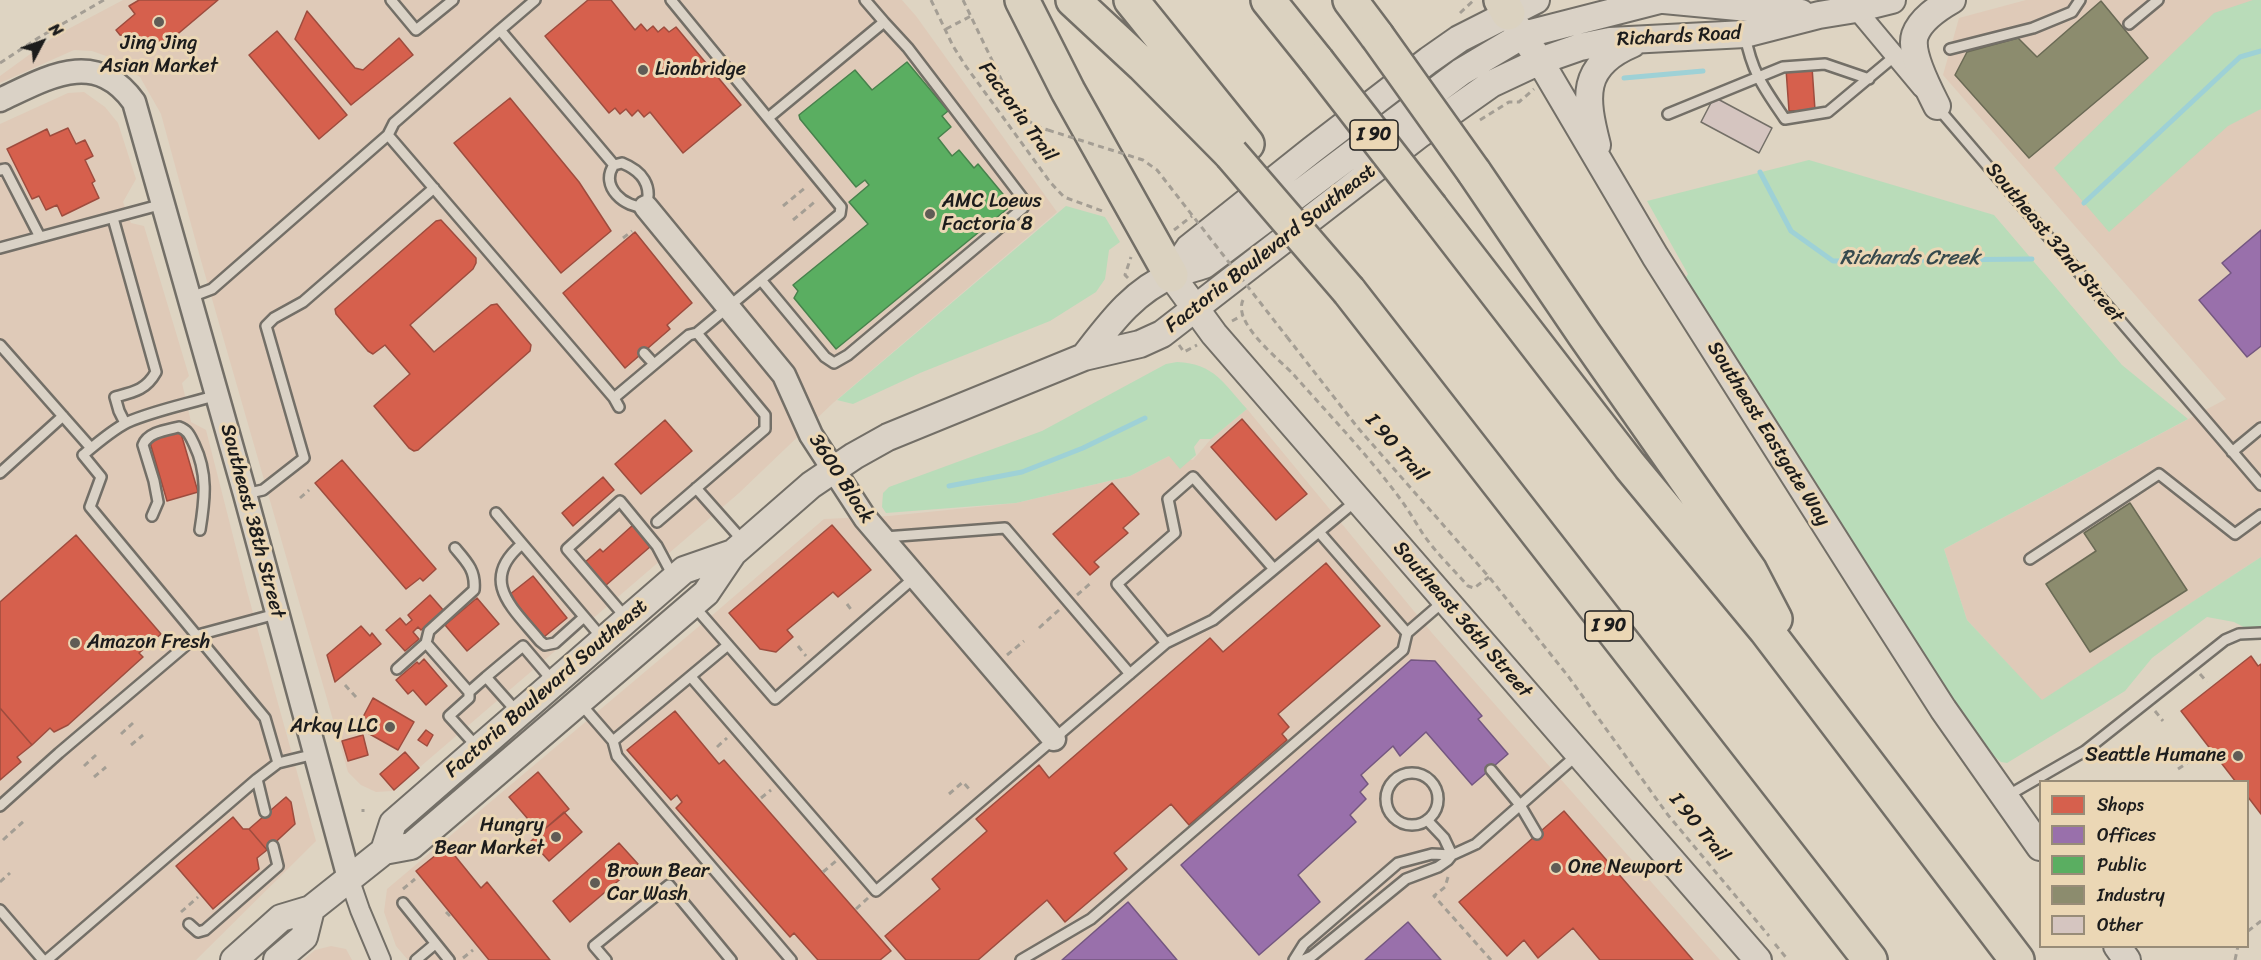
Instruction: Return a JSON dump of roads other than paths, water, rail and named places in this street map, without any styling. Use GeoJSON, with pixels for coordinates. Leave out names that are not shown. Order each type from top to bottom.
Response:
{"type":"FeatureCollection","features":[{"type":"Feature","properties":{"kind":"highway"},"geometry":{"type":"LineString","coordinates":[[1022,0],[1068,91],[1171,275]]}},
{"type":"Feature","properties":{"kind":"highway"},"geometry":{"type":"LineString","coordinates":[[1073,0],[1239,149]]}},
{"type":"Feature","properties":{"kind":"highway"},"geometry":{"type":"LineString","coordinates":[[1131,0],[1239,149]]}},
{"type":"Feature","properties":{"kind":"highway","name":"I 90"},"geometry":{"type":"LineString","coordinates":[[1269,0],[1630,466],[1766,630],[2017,960]]}},
{"type":"Feature","properties":{"kind":"highway"},"geometry":{"type":"LineString","coordinates":[[1350,0],[1474,172],[1750,571],[1810,688]]}},
{"type":"Feature","properties":{"kind":"highway","name":"I 90"},"geometry":{"type":"LineString","coordinates":[[1239,149],[1870,960]]}},
{"type":"Feature","properties":{"kind":"main road","name":"Richards Road"},"geometry":{"type":"LineString","coordinates":[[1517,12],[1662,0],[1746,17]]}},
{"type":"Feature","properties":{"kind":"main road","name":"Richards Road"},"geometry":{"type":"LineString","coordinates":[[1540,61],[1610,41],[1648,40],[1746,17],[1819,15],[1851,5],[1892,0]]}},
{"type":"Feature","properties":{"kind":"main road"},"geometry":{"type":"LineString","coordinates":[[1937,106],[1918,62],[1914,44],[1915,35],[1933,11],[1952,0]]}},
{"type":"Feature","properties":{"kind":"main road","name":"Factoria Boulevard Southeast"},"geometry":{"type":"LineString","coordinates":[[1084,357],[1116,316],[1139,294],[1171,275],[1189,248],[1429,60],[1459,39],[1517,12]]}},
{"type":"Feature","properties":{"kind":"main road","name":"Southeast Eastgate Way"},"geometry":{"type":"LineString","coordinates":[[1517,12],[1540,61],[1655,256],[1943,709],[2039,846]]}},
{"type":"Feature","properties":{"kind":"main road"},"geometry":{"type":"LineString","coordinates":[[1604,172],[1589,104],[1594,75],[1607,57],[1630,45],[1648,40]]}},
{"type":"Feature","properties":{"kind":"main road","name":"Factoria Boulevard Southeast"},"geometry":{"type":"LineString","coordinates":[[234,960],[281,918],[311,909],[384,851],[411,846],[555,730],[579,702],[706,593],[739,548],[811,484],[832,469],[888,437],[1084,357],[1140,344],[1162,334],[1420,134],[1491,84],[1540,61]]}},
{"type":"Feature","properties":{"kind":"main road","name":"Southeast 36th Street"},"geometry":{"type":"LineString","coordinates":[[1171,275],[1216,337],[1758,960]]}},
{"type":"Feature","properties":{"kind":"main road","name":"Factoria Boulevard Southeast"},"geometry":{"type":"LineString","coordinates":[[384,851],[393,823],[674,578],[684,570],[739,548]]}},
{"type":"Feature","properties":{"kind":"main road"},"geometry":{"type":"LineString","coordinates":[[277,960],[304,937],[311,909]]}},
{"type":"Feature","properties":{"kind":"street","name":"Southeast 32nd Street"},"geometry":{"type":"LineString","coordinates":[[1851,5],[1937,106]]}},
{"type":"Feature","properties":{"kind":"street","name":"Southeast 38th Street"},"geometry":{"type":"LineString","coordinates":[[0,100],[37,83],[75,71],[96,72],[119,86],[134,102],[245,495],[349,878],[381,960]]}},
{"type":"Feature","properties":{"kind":"street","name":"3600 Block"},"geometry":{"type":"LineString","coordinates":[[646,207],[784,375],[811,435],[865,518],[1054,739]]}},
{"type":"Feature","properties":{"kind":"lane"},"geometry":{"type":"LineString","coordinates":[[391,0],[416,30],[453,0]]}},
{"type":"Feature","properties":{"kind":"lane"},"geometry":{"type":"LineString","coordinates":[[190,297],[212,289],[388,135],[394,123],[535,0]]}},
{"type":"Feature","properties":{"kind":"lane"},"geometry":{"type":"LineString","coordinates":[[388,135],[616,403],[654,364],[688,335],[697,333],[840,214],[841,207],[671,0]]}},
{"type":"Feature","properties":{"kind":"lane"},"geometry":{"type":"LineString","coordinates":[[761,280],[825,357],[834,363],[848,355],[1023,208],[1024,200],[908,48],[865,0]]}},
{"type":"Feature","properties":{"kind":"lane"},"geometry":{"type":"LineString","coordinates":[[1950,49],[2033,28],[2072,12],[2080,0]]}},
{"type":"Feature","properties":{"kind":"lane"},"geometry":{"type":"LineString","coordinates":[[2129,24],[2158,0]]}},
{"type":"Feature","properties":{"kind":"lane"},"geometry":{"type":"LineString","coordinates":[[1746,17],[1748,53],[1756,76],[1785,119],[1828,112],[1895,56]]}},
{"type":"Feature","properties":{"kind":"lane"},"geometry":{"type":"LineString","coordinates":[[768,118],[884,22]]}},
{"type":"Feature","properties":{"kind":"lane"},"geometry":{"type":"LineString","coordinates":[[500,30],[614,165]]}},
{"type":"Feature","properties":{"kind":"lane"},"geometry":{"type":"LineString","coordinates":[[1668,114],[1756,76],[1783,67],[1825,64],[1869,79]]}},
{"type":"Feature","properties":{"kind":"lane","name":"Southeast 32nd Street"},"geometry":{"type":"LineString","coordinates":[[1937,106],[2261,485]]}},
{"type":"Feature","properties":{"kind":"lane"},"geometry":{"type":"LineString","coordinates":[[622,163],[639,172],[649,188],[650,197],[646,207],[637,208],[629,205],[615,192],[609,182],[609,172],[614,165],[622,163]]}},
{"type":"Feature","properties":{"kind":"lane"},"geometry":{"type":"LineString","coordinates":[[0,170],[5,169],[40,237]]}},
{"type":"Feature","properties":{"kind":"lane"},"geometry":{"type":"LineString","coordinates":[[245,495],[262,490],[304,458],[266,326],[274,318],[303,302],[434,188]]}},
{"type":"Feature","properties":{"kind":"lane"},"geometry":{"type":"LineString","coordinates":[[0,248],[163,204]]}},
{"type":"Feature","properties":{"kind":"lane"},"geometry":{"type":"LineString","coordinates":[[113,218],[156,372],[150,383],[141,391],[115,397],[125,423]]}},
{"type":"Feature","properties":{"kind":"lane"},"geometry":{"type":"LineString","coordinates":[[657,522],[765,429],[765,415],[697,333]]}},
{"type":"Feature","properties":{"kind":"lane"},"geometry":{"type":"LineString","coordinates":[[0,345],[91,448]]}},
{"type":"Feature","properties":{"kind":"lane"},"geometry":{"type":"LineString","coordinates":[[644,353],[654,364]]}},
{"type":"Feature","properties":{"kind":"lane"},"geometry":{"type":"LineString","coordinates":[[217,395],[125,423],[83,455],[101,477],[90,507],[265,718],[278,763]]}},
{"type":"Feature","properties":{"kind":"lane"},"geometry":{"type":"LineString","coordinates":[[0,473],[63,416]]}},
{"type":"Feature","properties":{"kind":"lane"},"geometry":{"type":"LineString","coordinates":[[152,516],[158,502],[143,445],[145,439],[150,436],[179,427],[189,433],[200,456],[204,472],[206,496],[200,530]]}},
{"type":"Feature","properties":{"kind":"lane"},"geometry":{"type":"LineString","coordinates":[[2232,452],[2261,428]]}},
{"type":"Feature","properties":{"kind":"lane"},"geometry":{"type":"LineString","coordinates":[[2030,559],[2159,474],[2235,534],[2261,515]]}},
{"type":"Feature","properties":{"kind":"lane"},"geometry":{"type":"LineString","coordinates":[[1166,643],[1117,584],[1175,533],[1168,499],[1193,477],[1274,569]]}},
{"type":"Feature","properties":{"kind":"lane"},"geometry":{"type":"LineString","coordinates":[[696,488],[739,548]]}},
{"type":"Feature","properties":{"kind":"lane"},"geometry":{"type":"LineString","coordinates":[[691,678],[876,891],[1166,643],[1213,620],[1357,500]]}},
{"type":"Feature","properties":{"kind":"lane"},"geometry":{"type":"LineString","coordinates":[[627,619],[567,549],[620,501],[657,546],[674,578]]}},
{"type":"Feature","properties":{"kind":"lane"},"geometry":{"type":"LineString","coordinates":[[496,513],[603,639]]}},
{"type":"Feature","properties":{"kind":"lane"},"geometry":{"type":"LineString","coordinates":[[881,538],[1005,528],[1130,674]]}},
{"type":"Feature","properties":{"kind":"lane"},"geometry":{"type":"LineString","coordinates":[[1319,532],[1407,633]]}},
{"type":"Feature","properties":{"kind":"lane"},"geometry":{"type":"LineString","coordinates":[[522,544],[504,564],[500,583],[506,599],[540,641],[545,645],[555,643],[584,617]]}},
{"type":"Feature","properties":{"kind":"lane"},"geometry":{"type":"LineString","coordinates":[[397,669],[426,643],[429,631],[474,590],[474,574],[455,548]]}},
{"type":"Feature","properties":{"kind":"lane"},"geometry":{"type":"LineString","coordinates":[[693,604],[775,699],[915,577]]}},
{"type":"Feature","properties":{"kind":"lane"},"geometry":{"type":"LineString","coordinates":[[1021,960],[1091,920],[1137,881],[1403,650],[1407,633],[1445,600]]}},
{"type":"Feature","properties":{"kind":"lane"},"geometry":{"type":"LineString","coordinates":[[0,806],[198,635],[276,614]]}},
{"type":"Feature","properties":{"kind":"lane"},"geometry":{"type":"LineString","coordinates":[[2005,797],[2085,751],[2225,640],[2239,634],[2261,633]]}},
{"type":"Feature","properties":{"kind":"lane"},"geometry":{"type":"LineString","coordinates":[[426,643],[469,692],[469,698],[449,716],[478,748]]}},
{"type":"Feature","properties":{"kind":"lane"},"geometry":{"type":"LineString","coordinates":[[613,741],[728,645]]}},
{"type":"Feature","properties":{"kind":"lane"},"geometry":{"type":"LineString","coordinates":[[469,692],[523,646],[554,682]]}},
{"type":"Feature","properties":{"kind":"lane"},"geometry":{"type":"LineString","coordinates":[[486,677],[518,714]]}},
{"type":"Feature","properties":{"kind":"lane"},"geometry":{"type":"LineString","coordinates":[[579,702],[613,741],[617,756],[791,960]]}},
{"type":"Feature","properties":{"kind":"lane"},"geometry":{"type":"LineString","coordinates":[[0,910],[45,960],[257,779],[278,763],[315,754]]}},
{"type":"Feature","properties":{"kind":"lane"},"geometry":{"type":"LineString","coordinates":[[1303,960],[1312,956],[1406,879],[1438,867],[1452,855],[1476,844],[1579,754]]}},
{"type":"Feature","properties":{"kind":"lane"},"geometry":{"type":"LineString","coordinates":[[1491,770],[1520,805],[1537,834]]}},
{"type":"Feature","properties":{"kind":"lane"},"geometry":{"type":"LineString","coordinates":[[1416,773],[1431,781],[1438,797],[1433,813],[1427,820],[1412,825],[1396,819],[1390,813],[1386,805],[1388,789],[1399,776],[1416,773]]}},
{"type":"Feature","properties":{"kind":"lane"},"geometry":{"type":"LineString","coordinates":[[257,779],[265,812]]}},
{"type":"Feature","properties":{"kind":"lane"},"geometry":{"type":"LineString","coordinates":[[1427,820],[1444,838],[1452,855]]}},
{"type":"Feature","properties":{"kind":"lane"},"geometry":{"type":"LineString","coordinates":[[189,924],[198,932],[205,930],[278,866],[273,846]]}},
{"type":"Feature","properties":{"kind":"lane"},"geometry":{"type":"LineString","coordinates":[[1294,960],[1304,944],[1398,863],[1432,854],[1452,855]]}},
{"type":"Feature","properties":{"kind":"lane"},"geometry":{"type":"LineString","coordinates":[[606,960],[594,946],[669,885],[731,960]]}},
{"type":"Feature","properties":{"kind":"lane"},"geometry":{"type":"LineString","coordinates":[[403,903],[449,960]]}},
{"type":"Feature","properties":{"kind":"lane"},"geometry":{"type":"LineString","coordinates":[[416,960],[435,944]]}},
{"type":"Feature","properties":{"kind":"waterway","name":"Richards Creek"},"geometry":{"type":"LineString","coordinates":[[2084,203],[2240,57],[2261,51]]}},
{"type":"Feature","properties":{"kind":"waterway","name":"Richards Creek"},"geometry":{"type":"LineString","coordinates":[[1624,78],[1703,71]]}},
{"type":"Feature","properties":{"kind":"waterway","name":"Richards Creek"},"geometry":{"type":"LineString","coordinates":[[1760,172],[1791,231],[1833,261],[2032,259]]}},
{"type":"Feature","properties":{"kind":"waterway","name":"Richards Creek"},"geometry":{"type":"LineString","coordinates":[[949,486],[1022,472],[1083,448],[1145,418]]}},
{"type":"Feature","properties":{"kind":"place","name":"Jing Jing Asian Market"},"geometry":{"type":"Point","coordinates":[159,22]}},
{"type":"Feature","properties":{"kind":"place","name":"Lionbridge"},"geometry":{"type":"Point","coordinates":[643,70]}},
{"type":"Feature","properties":{"kind":"place","name":"AMC Loews Factoria 8"},"geometry":{"type":"Point","coordinates":[930,214]}},
{"type":"Feature","properties":{"kind":"place","name":"Amazon Fresh"},"geometry":{"type":"Point","coordinates":[75,643]}},
{"type":"Feature","properties":{"kind":"place","name":"Arkay LLC"},"geometry":{"type":"Point","coordinates":[390,727]}},
{"type":"Feature","properties":{"kind":"place","name":"Seattle Humane"},"geometry":{"type":"Point","coordinates":[2238,756]}},
{"type":"Feature","properties":{"kind":"place","name":"Hungry Bear Market"},"geometry":{"type":"Point","coordinates":[556,837]}},
{"type":"Feature","properties":{"kind":"place","name":"One Newport"},"geometry":{"type":"Point","coordinates":[1556,868]}},
{"type":"Feature","properties":{"kind":"place","name":"Brown Bear Car Wash"},"geometry":{"type":"Point","coordinates":[595,883]}}]}
